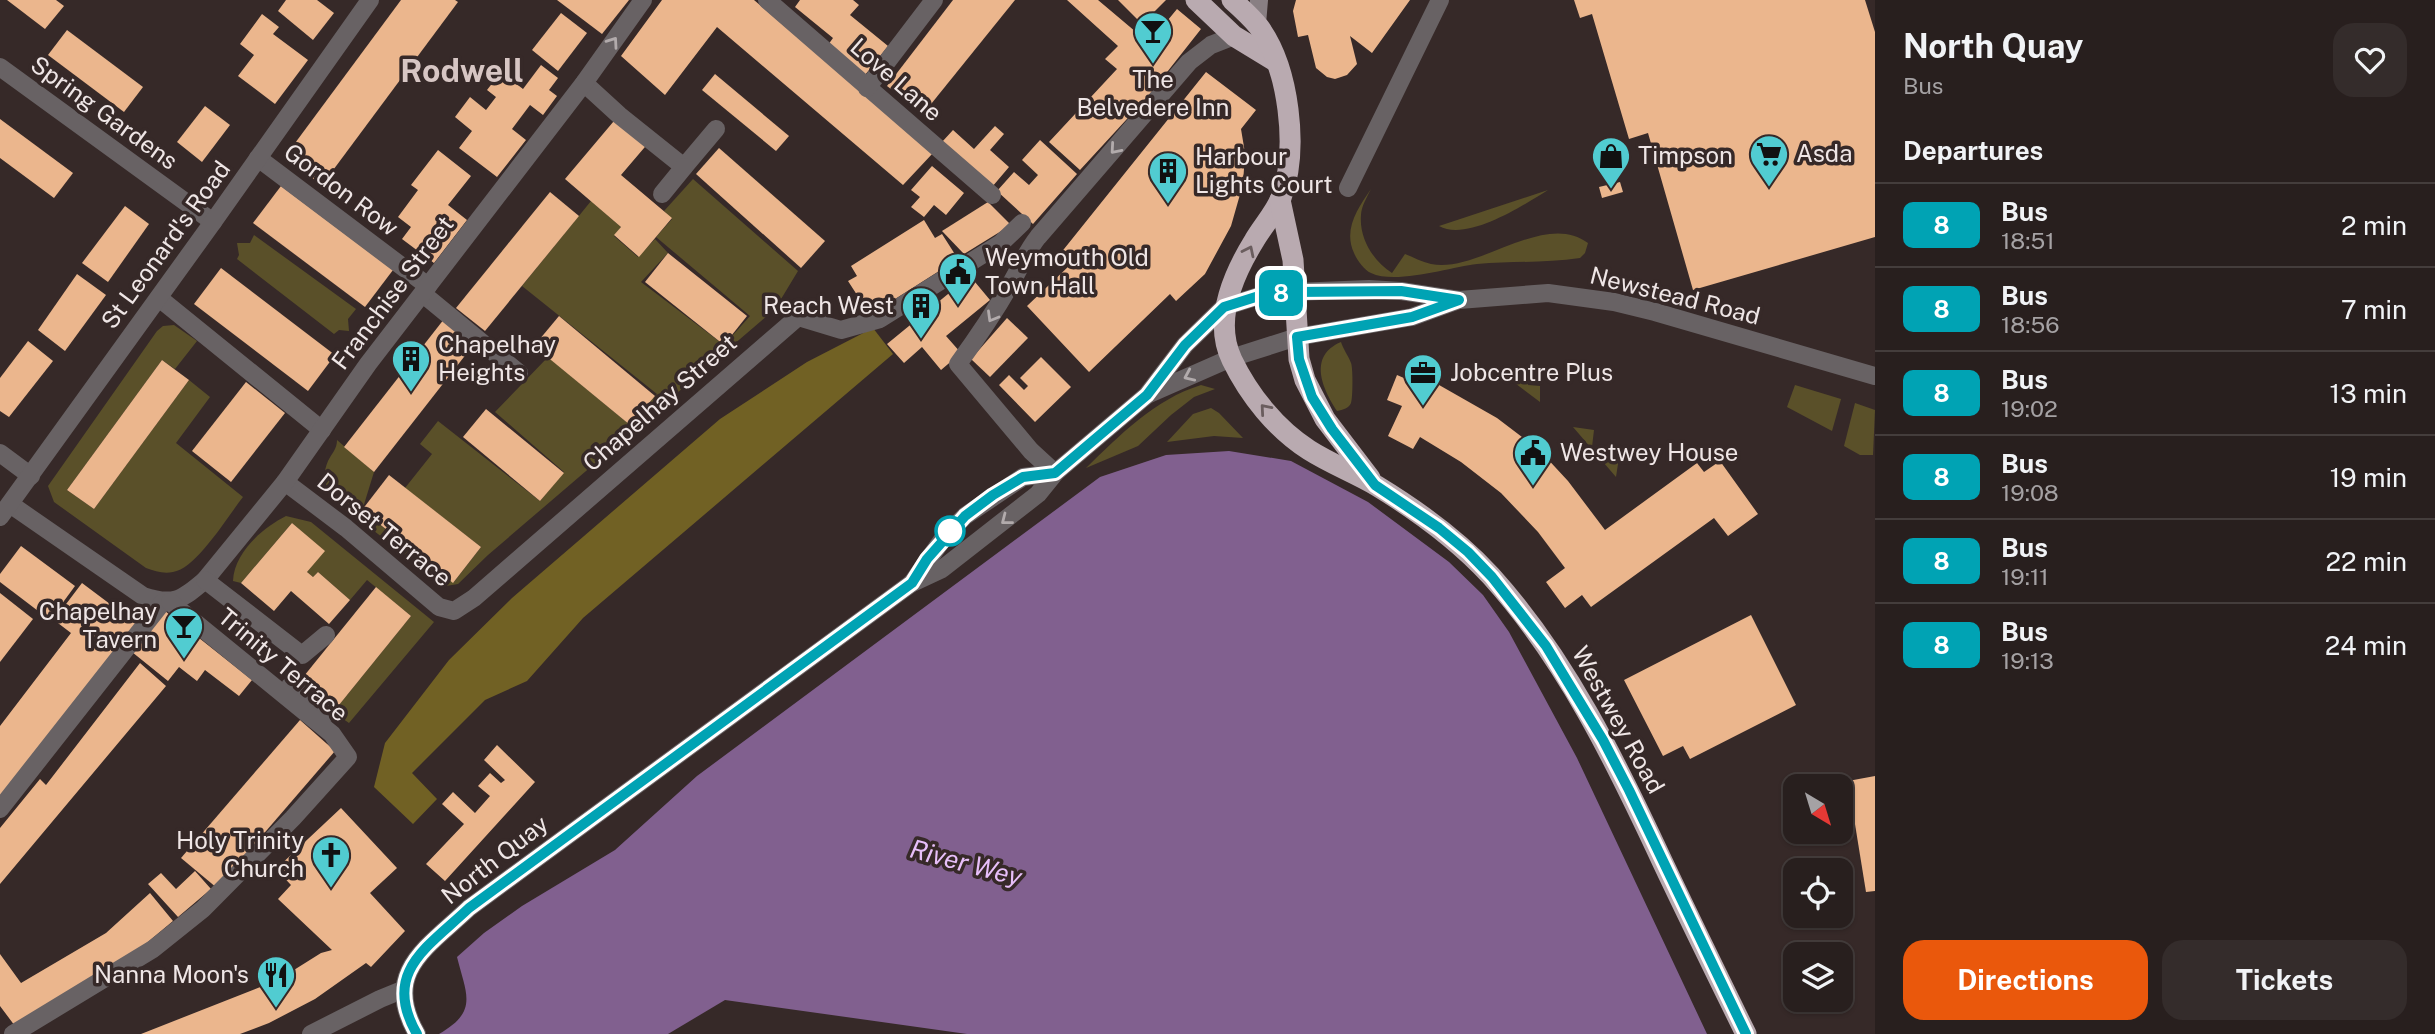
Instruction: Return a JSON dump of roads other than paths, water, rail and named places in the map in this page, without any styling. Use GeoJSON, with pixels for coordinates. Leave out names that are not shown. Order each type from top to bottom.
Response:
{"type":"FeatureCollection","features":[{"type":"Feature","properties":{"kind":"highway"},"geometry":{"type":"LineString","coordinates":[[1196,0],[1234,37],[1275,61]]}},
{"type":"Feature","properties":{"kind":"highway"},"geometry":{"type":"LineString","coordinates":[[1224,307],[1252,243],[1280,200],[1289,139],[1284,85],[1275,61],[1257,24],[1232,0]]}},
{"type":"Feature","properties":{"kind":"highway","name":"Westwey Road"},"geometry":{"type":"LineString","coordinates":[[1280,200],[1293,260],[1299,359],[1312,397],[1332,429],[1375,485]]}},
{"type":"Feature","properties":{"kind":"highway","name":"Westwey Road"},"geometry":{"type":"LineString","coordinates":[[1224,307],[1224,336],[1231,358],[1254,396],[1281,428],[1310,451],[1375,485],[1439,528],[1492,577],[1546,646],[1603,740],[1629,790],[1746,1034]]}},
{"type":"Feature","properties":{"kind":"main road"},"geometry":{"type":"LineString","coordinates":[[1257,24],[1259,0]]}},
{"type":"Feature","properties":{"kind":"street","name":"Franchise Street"},"geometry":{"type":"LineString","coordinates":[[0,808],[166,602],[190,593],[205,580],[285,482],[368,364],[584,83],[642,0]]}},
{"type":"Feature","properties":{"kind":"street","name":"Love Lane"},"geometry":{"type":"LineString","coordinates":[[768,0],[992,195]]}},
{"type":"Feature","properties":{"kind":"street"},"geometry":{"type":"LineString","coordinates":[[867,88],[934,0]]}},
{"type":"Feature","properties":{"kind":"street"},"geometry":{"type":"LineString","coordinates":[[1348,188],[1440,0]]}},
{"type":"Feature","properties":{"kind":"street","name":"St Leonard's Road"},"geometry":{"type":"LineString","coordinates":[[5,511],[214,222],[369,1]]}},
{"type":"Feature","properties":{"kind":"street"},"geometry":{"type":"LineString","coordinates":[[1055,473],[1031,452],[958,364],[985,328],[1016,275],[1027,250],[1189,62],[1211,45],[1234,37]]}},
{"type":"Feature","properties":{"kind":"street","name":"Spring Gardens"},"geometry":{"type":"LineString","coordinates":[[0,68],[214,222]]}},
{"type":"Feature","properties":{"kind":"street"},"geometry":{"type":"LineString","coordinates":[[584,83],[684,167]]}},
{"type":"Feature","properties":{"kind":"street"},"geometry":{"type":"LineString","coordinates":[[662,194],[716,129]]}},
{"type":"Feature","properties":{"kind":"street","name":"Gordon Row"},"geometry":{"type":"LineString","coordinates":[[258,158],[425,290],[519,373]]}},
{"type":"Feature","properties":{"kind":"street","name":"Chapelhay Street"},"geometry":{"type":"LineString","coordinates":[[454,611],[474,598],[798,317],[841,330],[858,327],[880,318],[1001,243],[1022,223]]}},
{"type":"Feature","properties":{"kind":"street","name":"Newstead Road"},"geometry":{"type":"LineString","coordinates":[[1224,307],[1262,295],[1295,292],[1401,291],[1459,300],[1548,293],[1614,302],[1655,312],[1875,376]]}},
{"type":"Feature","properties":{"kind":"street"},"geometry":{"type":"LineString","coordinates":[[159,298],[322,430]]}},
{"type":"Feature","properties":{"kind":"street","name":"Newstead Road"},"geometry":{"type":"LineString","coordinates":[[1231,358],[1297,337],[1412,317],[1459,300]]}},
{"type":"Feature","properties":{"kind":"street","name":"North Quay"},"geometry":{"type":"LineString","coordinates":[[402,990],[405,977],[413,963],[469,908],[912,583],[942,569],[1038,494],[1055,473],[1147,395],[1185,345],[1224,307]]}},
{"type":"Feature","properties":{"kind":"street","name":"North Quay"},"geometry":{"type":"LineString","coordinates":[[1147,395],[1231,358]]}},
{"type":"Feature","properties":{"kind":"street"},"geometry":{"type":"LineString","coordinates":[[0,453],[31,476]]}},
{"type":"Feature","properties":{"kind":"street","name":"North Quay"},"geometry":{"type":"LineString","coordinates":[[912,583],[939,544],[965,516],[1023,477],[1055,473]]}},
{"type":"Feature","properties":{"kind":"street","name":"Dorset Terrace"},"geometry":{"type":"LineString","coordinates":[[285,482],[439,607],[454,611]]}},
{"type":"Feature","properties":{"kind":"street"},"geometry":{"type":"LineString","coordinates":[[5,511],[142,596],[166,602],[328,713]]}},
{"type":"Feature","properties":{"kind":"street"},"geometry":{"type":"LineString","coordinates":[[205,580],[302,655],[326,635]]}},
{"type":"Feature","properties":{"kind":"street","name":"Trinity Terrace"},"geometry":{"type":"LineString","coordinates":[[13,1034],[153,949],[203,909],[293,818],[348,757],[332,734],[166,602]]}},
{"type":"Feature","properties":{"kind":"street"},"geometry":{"type":"LineString","coordinates":[[311,1034],[402,990],[410,1021],[417,1034]]}},
{"type":"Feature","properties":{"kind":"water","name":"River Wey"},"geometry":{"type":"Polygon","coordinates":[[[1229,451],[1291,461],[1368,502],[1449,562],[1483,595],[1509,632],[1577,758],[1707,1034],[967,1034],[725,1000],[668,1034],[439,1034],[452,1026],[465,1009],[466,992],[457,957],[484,933],[522,906],[615,850],[697,776],[1100,477],[1166,455],[1229,451]]]}},
{"type":"Feature","properties":{"kind":"place","name":"The Belvedere Inn"},"geometry":{"type":"Point","coordinates":[1153,65]}},
{"type":"Feature","properties":{"kind":"place","name":"Asda"},"geometry":{"type":"Point","coordinates":[1769,188]}},
{"type":"Feature","properties":{"kind":"place","name":"Timpson"},"geometry":{"type":"Point","coordinates":[1611,190]}},
{"type":"Feature","properties":{"kind":"place","name":"Harbour Lights Court"},"geometry":{"type":"Point","coordinates":[1168,205]}},
{"type":"Feature","properties":{"kind":"place","name":"Weymouth Old Town Hall"},"geometry":{"type":"Point","coordinates":[958,306]}},
{"type":"Feature","properties":{"kind":"place","name":"Reach West"},"geometry":{"type":"Point","coordinates":[921,340]}},
{"type":"Feature","properties":{"kind":"place","name":"Chapelhay Heights"},"geometry":{"type":"Point","coordinates":[411,393]}},
{"type":"Feature","properties":{"kind":"place","name":"Jobcentre Plus"},"geometry":{"type":"Point","coordinates":[1423,407]}},
{"type":"Feature","properties":{"kind":"place","name":"Westwey House"},"geometry":{"type":"Point","coordinates":[1533,487]}},
{"type":"Feature","properties":{"kind":"place","name":"Chapelhay Tavern"},"geometry":{"type":"Point","coordinates":[184,660]}},
{"type":"Feature","properties":{"kind":"place","name":"Holy Trinity Church"},"geometry":{"type":"Point","coordinates":[331,889]}},
{"type":"Feature","properties":{"kind":"place","name":"Nanna Moon's"},"geometry":{"type":"Point","coordinates":[276,1009]}},
{"type":"Feature","properties":{"kind":"district","name":"Rodwell"},"geometry":{"type":"Point","coordinates":[462,71]}}]}
